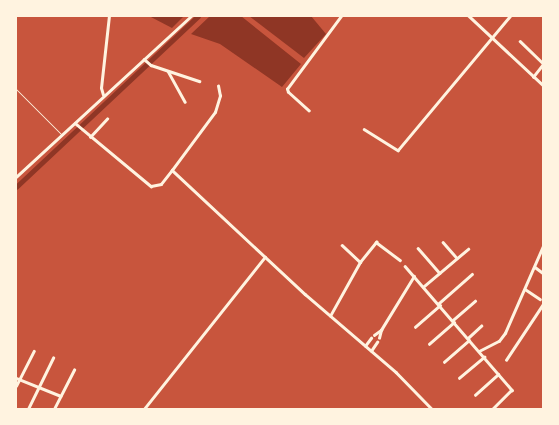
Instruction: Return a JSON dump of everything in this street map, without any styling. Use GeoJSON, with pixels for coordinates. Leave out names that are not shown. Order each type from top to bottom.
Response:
{"type":"FeatureCollection","features":[{"type":"Feature","properties":{"kind":"street"},"geometry":{"type":"LineString","coordinates":[[103,95],[101,88],[109,16]]}},
{"type":"Feature","properties":{"kind":"street"},"geometry":{"type":"LineString","coordinates":[[16,177],[76,124],[103,95],[145,60],[191,16]]}},
{"type":"Feature","properties":{"kind":"street"},"geometry":{"type":"LineString","coordinates":[[309,111],[290,95],[287,89],[341,16]]}},
{"type":"Feature","properties":{"kind":"street"},"geometry":{"type":"LineString","coordinates":[[469,16],[489,38],[543,85]]}},
{"type":"Feature","properties":{"kind":"street"},"geometry":{"type":"LineString","coordinates":[[364,129],[398,150],[489,38],[510,16]]}},
{"type":"Feature","properties":{"kind":"street"},"geometry":{"type":"LineString","coordinates":[[520,41],[543,64],[533,77]]}},
{"type":"Feature","properties":{"kind":"street"},"geometry":{"type":"LineString","coordinates":[[145,60],[148,64],[199,81]]}},
{"type":"Feature","properties":{"kind":"street"},"geometry":{"type":"LineString","coordinates":[[167,71],[185,102]]}},
{"type":"Feature","properties":{"kind":"street"},"geometry":{"type":"LineString","coordinates":[[76,124],[90,137],[152,186],[160,184],[215,112],[220,96],[218,86]]}},
{"type":"Feature","properties":{"kind":"street"},"geometry":{"type":"LineString","coordinates":[[90,137],[107,119]]}},
{"type":"Feature","properties":{"kind":"street"},"geometry":{"type":"LineString","coordinates":[[172,170],[265,258],[371,350],[432,409]]}},
{"type":"Feature","properties":{"kind":"street"},"geometry":{"type":"LineString","coordinates":[[330,316],[360,262],[376,242],[400,260]]}},
{"type":"Feature","properties":{"kind":"street"},"geometry":{"type":"LineString","coordinates":[[443,242],[457,258]]}},
{"type":"Feature","properties":{"kind":"street"},"geometry":{"type":"LineString","coordinates":[[342,245],[360,262]]}},
{"type":"Feature","properties":{"kind":"street"},"geometry":{"type":"LineString","coordinates":[[479,351],[502,338],[543,246]]}},
{"type":"Feature","properties":{"kind":"street"},"geometry":{"type":"LineString","coordinates":[[418,248],[440,272]]}},
{"type":"Feature","properties":{"kind":"street"},"geometry":{"type":"LineString","coordinates":[[423,287],[468,249]]}},
{"type":"Feature","properties":{"kind":"street"},"geometry":{"type":"LineString","coordinates":[[144,409],[265,258]]}},
{"type":"Feature","properties":{"kind":"street"},"geometry":{"type":"LineString","coordinates":[[405,266],[454,321],[512,391],[493,409]]}},
{"type":"Feature","properties":{"kind":"street"},"geometry":{"type":"LineString","coordinates":[[534,267],[543,273]]}},
{"type":"Feature","properties":{"kind":"street"},"geometry":{"type":"LineString","coordinates":[[415,327],[472,274]]}},
{"type":"Feature","properties":{"kind":"street"},"geometry":{"type":"LineString","coordinates":[[379,338],[381,330],[414,276]]}},
{"type":"Feature","properties":{"kind":"street"},"geometry":{"type":"LineString","coordinates":[[525,289],[540,299]]}},
{"type":"Feature","properties":{"kind":"street"},"geometry":{"type":"LineString","coordinates":[[429,344],[475,301]]}},
{"type":"Feature","properties":{"kind":"street"},"geometry":{"type":"LineString","coordinates":[[506,360],[543,304]]}},
{"type":"Feature","properties":{"kind":"street"},"geometry":{"type":"LineString","coordinates":[[444,362],[481,326]]}},
{"type":"Feature","properties":{"kind":"street"},"geometry":{"type":"LineString","coordinates":[[374,334],[381,330]]}},
{"type":"Feature","properties":{"kind":"street"},"geometry":{"type":"LineString","coordinates":[[365,346],[371,338]]}},
{"type":"Feature","properties":{"kind":"street"},"geometry":{"type":"LineString","coordinates":[[371,350],[377,342]]}},
{"type":"Feature","properties":{"kind":"street"},"geometry":{"type":"LineString","coordinates":[[16,386],[18,379],[34,351]]}},
{"type":"Feature","properties":{"kind":"street"},"geometry":{"type":"LineString","coordinates":[[459,378],[484,357]]}},
{"type":"Feature","properties":{"kind":"street"},"geometry":{"type":"LineString","coordinates":[[28,409],[53,358]]}},
{"type":"Feature","properties":{"kind":"street"},"geometry":{"type":"LineString","coordinates":[[54,409],[74,370]]}},
{"type":"Feature","properties":{"kind":"street"},"geometry":{"type":"LineString","coordinates":[[475,394],[498,374]]}},
{"type":"Feature","properties":{"kind":"street"},"geometry":{"type":"LineString","coordinates":[[18,379],[61,396]]}},
{"type":"Feature","properties":{"kind":"lane"},"geometry":{"type":"LineString","coordinates":[[16,89],[62,135]]}},
{"type":"Feature","properties":{"kind":"shaded area"},"geometry":{"type":"Polygon","coordinates":[[[149,16],[184,16],[172,28],[149,16]]]}},
{"type":"Feature","properties":{"kind":"shaded area"},"geometry":{"type":"Polygon","coordinates":[[[210,16],[241,16],[301,64],[282,87],[220,44],[191,34],[210,16]]]}},
{"type":"Feature","properties":{"kind":"shaded area"},"geometry":{"type":"Polygon","coordinates":[[[249,16],[311,16],[326,34],[304,58],[249,16]]]}},
{"type":"Feature","properties":{"kind":"waterway"},"geometry":{"type":"LineString","coordinates":[[16,187],[198,16]]}}]}
